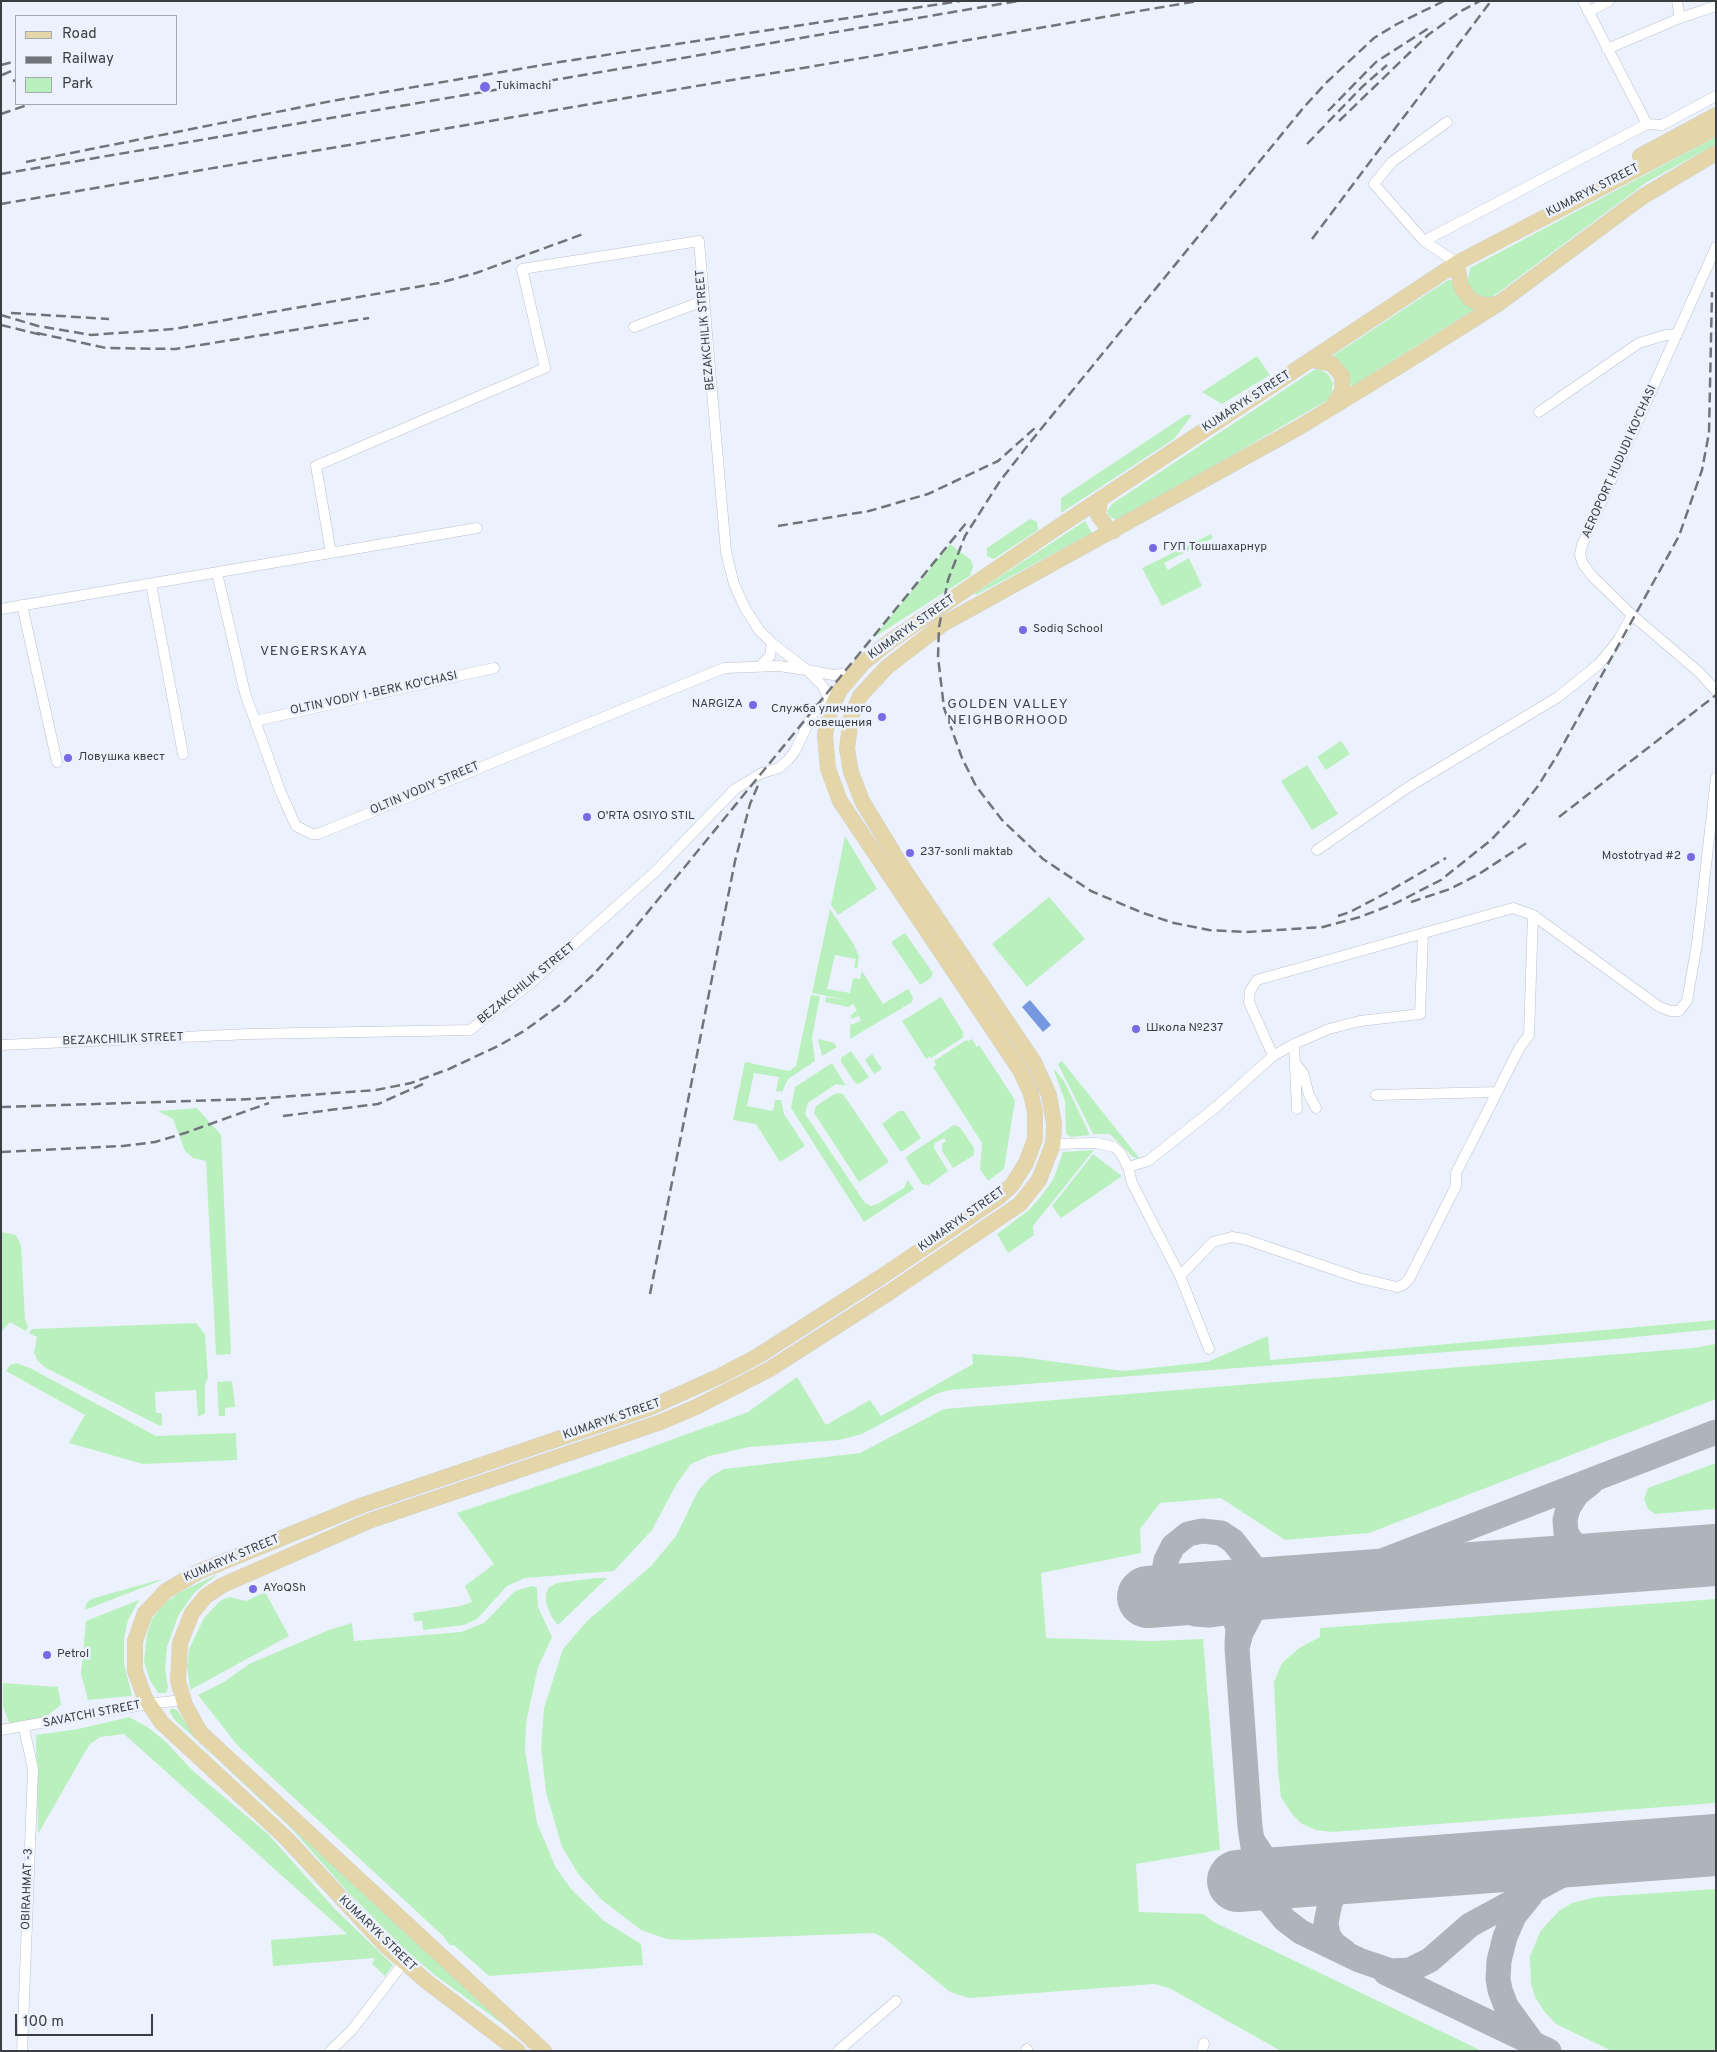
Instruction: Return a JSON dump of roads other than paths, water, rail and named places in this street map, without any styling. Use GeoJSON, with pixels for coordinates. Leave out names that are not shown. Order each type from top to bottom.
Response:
{"type":"FeatureCollection","features":[{"type":"Feature","properties":{"kind":"main road"},"geometry":{"type":"LineString","coordinates":[[1528,225],[1656,147],[1716,115]]}},
{"type":"Feature","properties":{"kind":"main road","name":"KUMARYK STREET"},"geometry":{"type":"LineString","coordinates":[[518,2051],[404,1962],[363,1923],[275,1827],[174,1735],[148,1704],[135,1671],[135,1641],[145,1613],[166,1591],[198,1572],[363,1505],[649,1408],[685,1393],[758,1356],[881,1277],[999,1197],[1017,1178],[1033,1148],[1036,1130],[1035,1112],[1028,1086],[1020,1070],[835,791],[828,769],[825,747],[827,723],[832,705],[840,690],[855,672],[889,642],[1100,499],[1458,263],[1716,128]]}},
{"type":"Feature","properties":{"kind":"main road","name":"KUMARYK STREET"},"geometry":{"type":"LineString","coordinates":[[544,2051],[203,1735],[192,1720],[182,1700],[177,1675],[180,1643],[192,1613],[210,1593],[248,1573],[369,1521],[661,1422],[696,1407],[770,1369],[890,1292],[1020,1204],[1039,1180],[1053,1144],[1053,1110],[1041,1075],[894,854],[862,801],[850,772],[847,749],[851,717],[865,688],[902,655],[943,624],[969,608],[1114,531],[1332,407],[1498,304],[1642,197],[1713,156]]}},
{"type":"Feature","properties":{"kind":"main road"},"geometry":{"type":"LineString","coordinates":[[1458,263],[1461,287],[1470,299],[1480,304],[1498,304]]}},
{"type":"Feature","properties":{"kind":"main road"},"geometry":{"type":"LineString","coordinates":[[1311,360],[1332,364],[1342,376],[1342,391],[1332,407]]}},
{"type":"Feature","properties":{"kind":"main road"},"geometry":{"type":"LineString","coordinates":[[1100,499],[1098,515],[1107,527],[1114,531]]}},
{"type":"Feature","properties":{"kind":"main road"},"geometry":{"type":"LineString","coordinates":[[960,594],[969,608]]}},
{"type":"Feature","properties":{"kind":"main road"},"geometry":{"type":"LineString","coordinates":[[959,979],[972,970]]}},
{"type":"Feature","properties":{"kind":"main road"},"geometry":{"type":"LineString","coordinates":[[881,1277],[890,1292]]}},
{"type":"Feature","properties":{"kind":"main road"},"geometry":{"type":"LineString","coordinates":[[436,1480],[442,1495]]}},
{"type":"Feature","properties":{"kind":"street"},"geometry":{"type":"LineString","coordinates":[[1583,1],[1647,124]]}},
{"type":"Feature","properties":{"kind":"street"},"geometry":{"type":"LineString","coordinates":[[1588,12],[1609,1]]}},
{"type":"Feature","properties":{"kind":"street"},"geometry":{"type":"LineString","coordinates":[[1677,1],[1680,18]]}},
{"type":"Feature","properties":{"kind":"street"},"geometry":{"type":"LineString","coordinates":[[1607,49],[1680,18],[1716,6]]}},
{"type":"Feature","properties":{"kind":"street"},"geometry":{"type":"LineString","coordinates":[[1424,241],[1647,124],[1662,125],[1716,96]]}},
{"type":"Feature","properties":{"kind":"street"},"geometry":{"type":"LineString","coordinates":[[1446,122],[1392,162],[1374,184],[1424,241],[1458,263]]}},
{"type":"Feature","properties":{"kind":"street"},"geometry":{"type":"LineString","coordinates":[[1434,246],[1442,231]]}},
{"type":"Feature","properties":{"kind":"street","name":"BEZAKCHILIK STREET"},"geometry":{"type":"LineString","coordinates":[[330,553],[316,466],[545,368],[522,269],[699,241],[728,565],[751,620],[772,643],[807,670]]}},
{"type":"Feature","properties":{"kind":"street","name":"AEROPORT HUDUDI KO'CHASI"},"geometry":{"type":"LineString","coordinates":[[1716,247],[1580,553],[1585,568],[1632,614],[1700,673],[1716,691]]}},
{"type":"Feature","properties":{"kind":"street"},"geometry":{"type":"LineString","coordinates":[[634,327],[703,301]]}},
{"type":"Feature","properties":{"kind":"street"},"geometry":{"type":"LineString","coordinates":[[1539,412],[1639,344],[1666,335],[1676,335]]}},
{"type":"Feature","properties":{"kind":"street"},"geometry":{"type":"LineString","coordinates":[[1,610],[477,528]]}},
{"type":"Feature","properties":{"kind":"street","name":"OLTIN VODIY STREET"},"geometry":{"type":"LineString","coordinates":[[216,573],[245,693],[292,820],[300,830],[318,834],[704,674],[731,666],[779,666],[832,675],[855,672]]}},
{"type":"Feature","properties":{"kind":"street"},"geometry":{"type":"LineString","coordinates":[[151,584],[183,754]]}},
{"type":"Feature","properties":{"kind":"street"},"geometry":{"type":"LineString","coordinates":[[22,605],[57,762]]}},
{"type":"Feature","properties":{"kind":"street"},"geometry":{"type":"LineString","coordinates":[[1316,850],[1410,786],[1558,697],[1599,664],[1618,639],[1632,614]]}},
{"type":"Feature","properties":{"kind":"street"},"geometry":{"type":"LineString","coordinates":[[760,666],[770,656],[772,643]]}},
{"type":"Feature","properties":{"kind":"street","name":"OLTIN VODIY 1-BERK KO'CHASI"},"geometry":{"type":"LineString","coordinates":[[255,720],[494,668]]}},
{"type":"Feature","properties":{"kind":"street"},"geometry":{"type":"LineString","coordinates":[[807,670],[822,685],[832,705]]}},
{"type":"Feature","properties":{"kind":"street","name":"BEZAKCHILIK STREET"},"geometry":{"type":"LineString","coordinates":[[1,1045],[250,1034],[470,1030],[532,982],[656,871],[735,789],[762,773],[780,768],[796,751],[815,709],[832,705]]}},
{"type":"Feature","properties":{"kind":"street"},"geometry":{"type":"LineString","coordinates":[[1273,1056],[1249,1002],[1250,991],[1257,980],[1513,908],[1532,915],[1658,1006],[1672,1012],[1682,1009],[1686,1002],[1697,944],[1716,778]]}},
{"type":"Feature","properties":{"kind":"street"},"geometry":{"type":"LineString","coordinates":[[1180,1276],[1213,1242],[1232,1237],[1244,1239],[1359,1278],[1398,1287],[1404,1286],[1456,1186],[1456,1173],[1520,1046],[1530,1032],[1532,915]]}},
{"type":"Feature","properties":{"kind":"street"},"geometry":{"type":"LineString","coordinates":[[1128,1167],[1148,1161],[1216,1107],[1273,1056],[1294,1044],[1329,1029],[1360,1021],[1420,1014],[1423,934]]}},
{"type":"Feature","properties":{"kind":"street"},"geometry":{"type":"LineString","coordinates":[[1294,1044],[1297,1109]]}},
{"type":"Feature","properties":{"kind":"street"},"geometry":{"type":"LineString","coordinates":[[1296,1064],[1302,1073],[1309,1095],[1316,1108]]}},
{"type":"Feature","properties":{"kind":"street"},"geometry":{"type":"LineString","coordinates":[[1376,1095],[1497,1092]]}},
{"type":"Feature","properties":{"kind":"street"},"geometry":{"type":"LineString","coordinates":[[1053,1144],[1096,1143],[1107,1145],[1120,1152],[1128,1167],[1132,1183],[1180,1276],[1209,1349]]}},
{"type":"Feature","properties":{"kind":"street","name":"SAVATCHI STREET"},"geometry":{"type":"LineString","coordinates":[[1,1730],[24,1728],[148,1704],[182,1700]]}},
{"type":"Feature","properties":{"kind":"street","name":"OBIRAHMAT -3"},"geometry":{"type":"LineString","coordinates":[[22,2051],[33,1769],[24,1728]]}},
{"type":"Feature","properties":{"kind":"street"},"geometry":{"type":"LineString","coordinates":[[330,2051],[352,2030],[404,1962]]}},
{"type":"Feature","properties":{"kind":"street"},"geometry":{"type":"LineString","coordinates":[[838,2051],[896,2001]]}},
{"type":"Feature","properties":{"kind":"water"},"geometry":{"type":"Polygon","coordinates":[[[1030,1000],[1051,1025],[1043,1032],[1022,1007],[1030,1000]]]}},
{"type":"Feature","properties":{"kind":"railway"},"geometry":{"type":"LineString","coordinates":[[26,162],[332,101],[566,61],[960,1]]}},
{"type":"Feature","properties":{"kind":"railway"},"geometry":{"type":"LineString","coordinates":[[1,174],[1018,1]]}},
{"type":"Feature","properties":{"kind":"railway"},"geometry":{"type":"LineString","coordinates":[[1,204],[1198,1]]}},
{"type":"Feature","properties":{"kind":"railway"},"geometry":{"type":"LineString","coordinates":[[1444,1],[1397,24],[1374,38],[1327,82],[1304,107],[1032,440],[1000,481],[965,536],[948,580],[939,627],[938,657],[944,708],[962,758],[976,786],[1002,820],[1043,859],[1091,891],[1143,913],[1174,923],[1209,930],[1247,932],[1323,927],[1360,917],[1396,903],[1441,880],[1491,840],[1516,814],[1538,786],[1558,754],[1679,536],[1702,470],[1709,433],[1712,292]]}},
{"type":"Feature","properties":{"kind":"railway"},"geometry":{"type":"LineString","coordinates":[[1339,121],[1428,35],[1461,11],[1480,1]]}},
{"type":"Feature","properties":{"kind":"railway"},"geometry":{"type":"LineString","coordinates":[[1312,239],[1491,1]]}},
{"type":"Feature","properties":{"kind":"railway"},"geometry":{"type":"LineString","coordinates":[[1328,111],[1376,62],[1432,26]]}},
{"type":"Feature","properties":{"kind":"railway"},"geometry":{"type":"LineString","coordinates":[[1,65],[15,61]]}},
{"type":"Feature","properties":{"kind":"railway"},"geometry":{"type":"LineString","coordinates":[[1307,144],[1362,87],[1387,65]]}},
{"type":"Feature","properties":{"kind":"railway"},"geometry":{"type":"LineString","coordinates":[[2,75],[15,69]]}},
{"type":"Feature","properties":{"kind":"railway"},"geometry":{"type":"LineString","coordinates":[[1,114],[27,105]]}},
{"type":"Feature","properties":{"kind":"railway"},"geometry":{"type":"LineString","coordinates":[[1,315],[38,326],[91,335],[174,329],[439,283],[476,273],[586,233]]}},
{"type":"Feature","properties":{"kind":"railway"},"geometry":{"type":"LineString","coordinates":[[11,313],[109,319]]}},
{"type":"Feature","properties":{"kind":"railway"},"geometry":{"type":"LineString","coordinates":[[37,333],[106,348],[175,349],[369,318]]}},
{"type":"Feature","properties":{"kind":"railway"},"geometry":{"type":"LineString","coordinates":[[1,325],[42,335]]}},
{"type":"Feature","properties":{"kind":"railway"},"geometry":{"type":"LineString","coordinates":[[778,526],[869,511],[928,494],[998,461],[1035,428]]}},
{"type":"Feature","properties":{"kind":"railway"},"geometry":{"type":"LineString","coordinates":[[1,1107],[253,1099],[376,1090],[411,1083],[449,1069],[500,1045],[524,1031],[564,1002],[593,975],[629,935],[967,522]]}},
{"type":"Feature","properties":{"kind":"railway"},"geometry":{"type":"LineString","coordinates":[[1559,817],[1716,695]]}},
{"type":"Feature","properties":{"kind":"railway"},"geometry":{"type":"LineString","coordinates":[[650,1294],[735,861],[750,804],[759,783]]}},
{"type":"Feature","properties":{"kind":"railway"},"geometry":{"type":"LineString","coordinates":[[1411,902],[1450,889],[1479,874],[1528,842]]}},
{"type":"Feature","properties":{"kind":"railway"},"geometry":{"type":"LineString","coordinates":[[1338,916],[1350,912],[1386,893],[1446,858]]}},
{"type":"Feature","properties":{"kind":"railway"},"geometry":{"type":"LineString","coordinates":[[283,1116],[378,1104],[423,1084]]}},
{"type":"Feature","properties":{"kind":"railway"},"geometry":{"type":"LineString","coordinates":[[1,1152],[123,1146],[155,1142],[269,1103]]}},
{"type":"Feature","properties":{"kind":"place","name":"Tukimachi"},"geometry":{"type":"Point","coordinates":[485,87]}},
{"type":"Feature","properties":{"kind":"place","name":"ГУП Тошшахарнур"},"geometry":{"type":"Point","coordinates":[1153,548]}},
{"type":"Feature","properties":{"kind":"place","name":"Sodiq School"},"geometry":{"type":"Point","coordinates":[1023,630]}},
{"type":"Feature","properties":{"kind":"place","name":"NARGIZA"},"geometry":{"type":"Point","coordinates":[753,705]}},
{"type":"Feature","properties":{"kind":"place","name":"Служба уличного освещения"},"geometry":{"type":"Point","coordinates":[882,717]}},
{"type":"Feature","properties":{"kind":"place","name":"Ловушка квест"},"geometry":{"type":"Point","coordinates":[68,758]}},
{"type":"Feature","properties":{"kind":"place","name":"O'RTA OSIYO STIL"},"geometry":{"type":"Point","coordinates":[587,817]}},
{"type":"Feature","properties":{"kind":"place","name":"237-sonli maktab"},"geometry":{"type":"Point","coordinates":[910,853]}},
{"type":"Feature","properties":{"kind":"place","name":"Mostotryad #2"},"geometry":{"type":"Point","coordinates":[1691,857]}},
{"type":"Feature","properties":{"kind":"place","name":"Школа №237"},"geometry":{"type":"Point","coordinates":[1136,1029]}},
{"type":"Feature","properties":{"kind":"place","name":"AYoQSh"},"geometry":{"type":"Point","coordinates":[253,1589]}},
{"type":"Feature","properties":{"kind":"place","name":"Petrol"},"geometry":{"type":"Point","coordinates":[47,1655]}},
{"type":"Feature","properties":{"kind":"district","name":"VENGERSKAYA"},"geometry":{"type":"Point","coordinates":[314,652]}},
{"type":"Feature","properties":{"kind":"district","name":"GOLDEN VALLEY NEIGHBORHOOD"},"geometry":{"type":"Point","coordinates":[1008,714]}}]}
